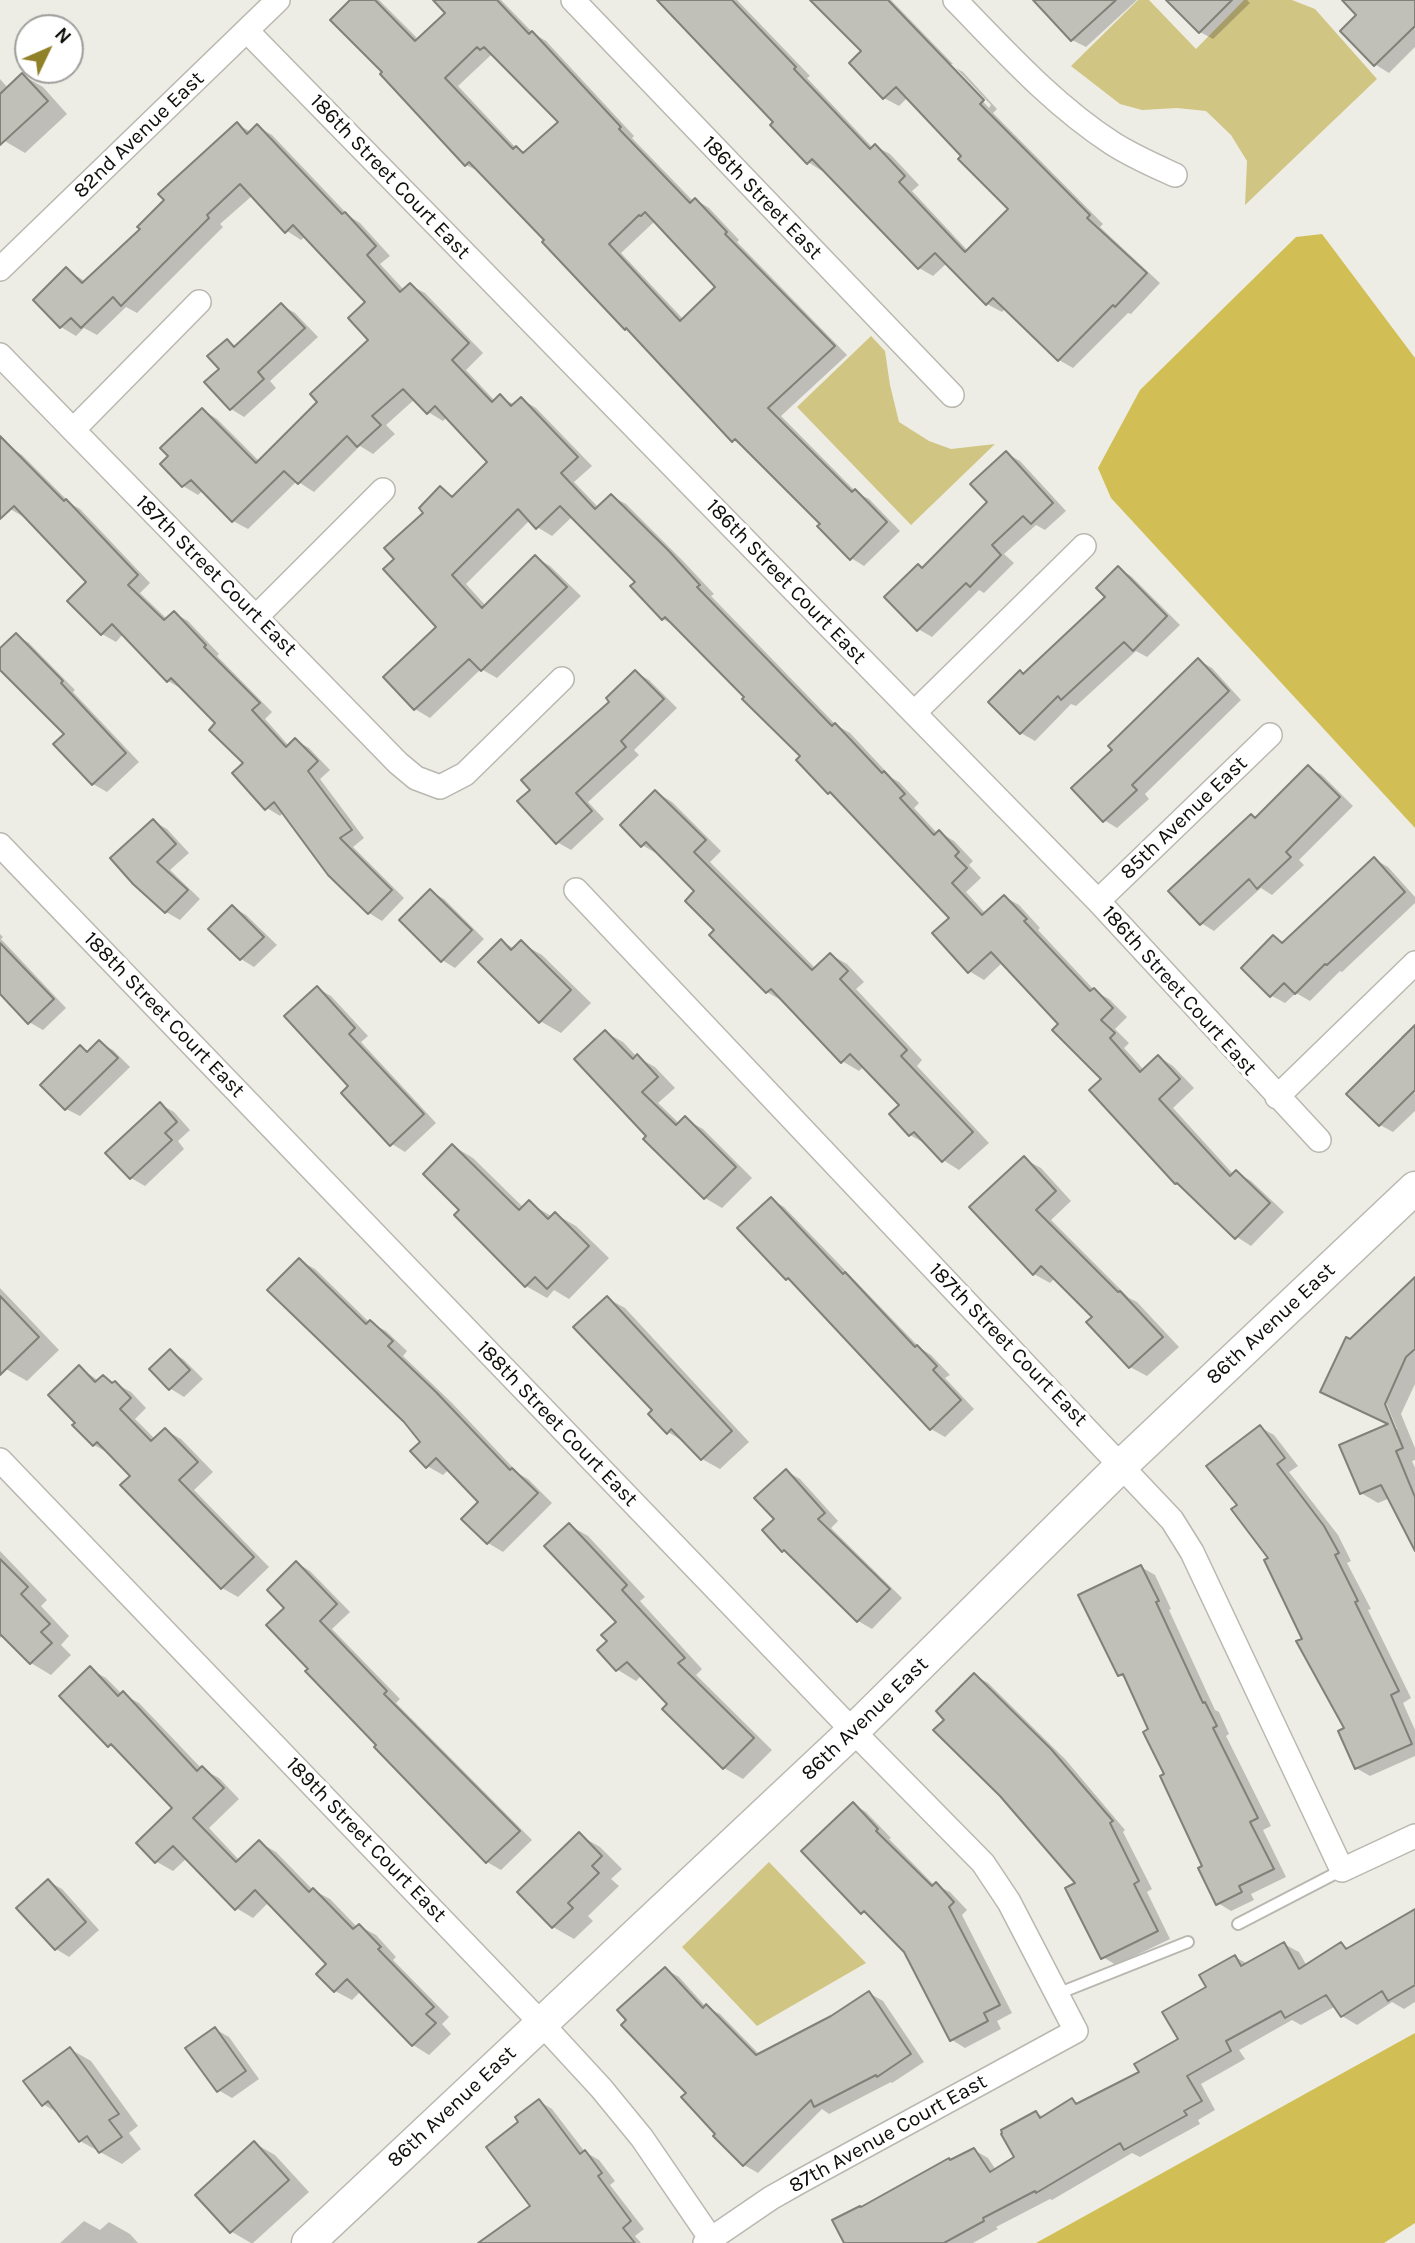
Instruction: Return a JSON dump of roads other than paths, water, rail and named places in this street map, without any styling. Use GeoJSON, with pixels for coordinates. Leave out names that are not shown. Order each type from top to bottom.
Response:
{"type":"FeatureCollection","features":[{"type":"Feature","properties":{"kind":"street","name":"82nd Avenue East"},"geometry":{"type":"LineString","coordinates":[[0,269],[278,0]]}},
{"type":"Feature","properties":{"kind":"street","name":"186th Street East"},"geometry":{"type":"LineString","coordinates":[[573,0],[952,395]]}},
{"type":"Feature","properties":{"kind":"street"},"geometry":{"type":"LineString","coordinates":[[955,0],[1034,81],[1077,118],[1121,148],[1175,175]]}},
{"type":"Feature","properties":{"kind":"street","name":"186th Street Court East"},"geometry":{"type":"LineString","coordinates":[[247,31],[1098,901],[1319,1140]]}},
{"type":"Feature","properties":{"kind":"street"},"geometry":{"type":"LineString","coordinates":[[73,430],[199,302]]}},
{"type":"Feature","properties":{"kind":"street","name":"187th Street Court East"},"geometry":{"type":"LineString","coordinates":[[0,355],[398,763],[416,778],[440,787],[465,774],[562,679]]}},
{"type":"Feature","properties":{"kind":"street"},"geometry":{"type":"LineString","coordinates":[[257,616],[383,490]]}},
{"type":"Feature","properties":{"kind":"street"},"geometry":{"type":"LineString","coordinates":[[914,713],[1084,546]]}},
{"type":"Feature","properties":{"kind":"street","name":"85th Avenue East"},"geometry":{"type":"LineString","coordinates":[[1098,901],[1270,735]]}},
{"type":"Feature","properties":{"kind":"street","name":"188th Street Court East"},"geometry":{"type":"LineString","coordinates":[[0,845],[983,1863],[1009,1902],[1076,2031]]}},
{"type":"Feature","properties":{"kind":"street","name":"187th Street Court East"},"geometry":{"type":"LineString","coordinates":[[576,890],[1172,1520],[1192,1552],[1342,1870]]}},
{"type":"Feature","properties":{"kind":"street"},"geometry":{"type":"LineString","coordinates":[[1277,1097],[1415,963]]}},
{"type":"Feature","properties":{"kind":"street","name":"86th Avenue East"},"geometry":{"type":"LineString","coordinates":[[308,2243],[853,1731],[1122,1465],[1415,1188]]}},
{"type":"Feature","properties":{"kind":"street","name":"189th Street Court East"},"geometry":{"type":"LineString","coordinates":[[0,1460],[601,2088],[642,2138],[708,2241]]}},
{"type":"Feature","properties":{"kind":"street"},"geometry":{"type":"LineString","coordinates":[[1342,1870],[1415,1836]]}},
{"type":"Feature","properties":{"kind":"street","name":"87th Avenue Court East"},"geometry":{"type":"LineString","coordinates":[[708,2241],[771,2198],[1076,2031]]}},
{"type":"Feature","properties":{"kind":"lane"},"geometry":{"type":"LineString","coordinates":[[1238,1924],[1342,1870]]}},
{"type":"Feature","properties":{"kind":"lane"},"geometry":{"type":"LineString","coordinates":[[1057,1994],[1188,1942]]}}]}
